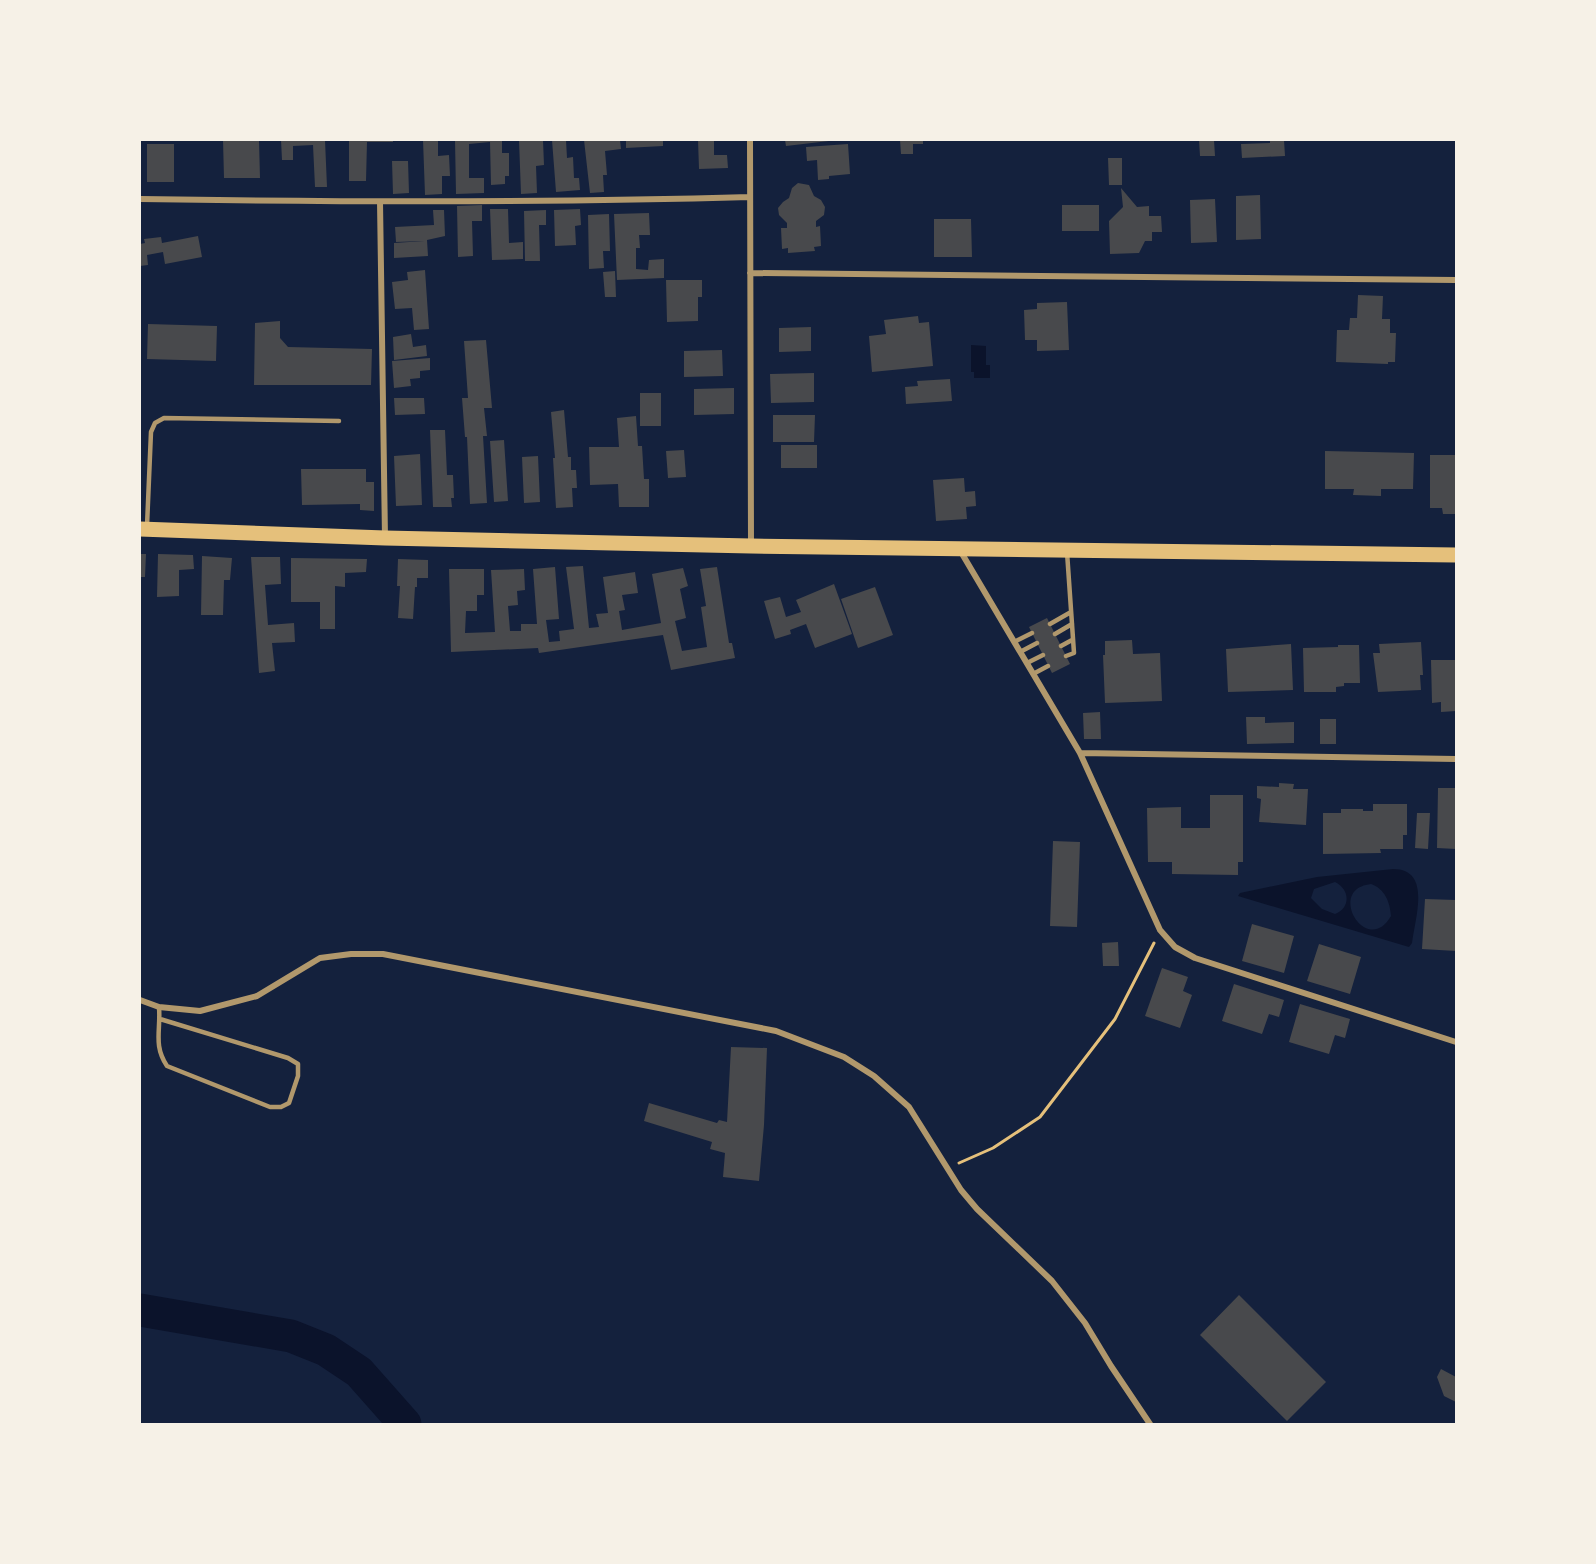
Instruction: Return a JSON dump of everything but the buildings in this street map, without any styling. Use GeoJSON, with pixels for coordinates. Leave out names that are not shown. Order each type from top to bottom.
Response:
{"type":"FeatureCollection","features":[{"type":"Feature","properties":{"kind":"main road"},"geometry":{"type":"LineString","coordinates":[[143,529],[385,538],[751,546],[1456,555]]}},
{"type":"Feature","properties":{"kind":"street"},"geometry":{"type":"LineString","coordinates":[[750,140],[751,546]]}},
{"type":"Feature","properties":{"kind":"street"},"geometry":{"type":"LineString","coordinates":[[140,199],[380,202],[634,201],[750,197]]}},
{"type":"Feature","properties":{"kind":"street"},"geometry":{"type":"LineString","coordinates":[[380,202],[385,538]]}},
{"type":"Feature","properties":{"kind":"street"},"geometry":{"type":"LineString","coordinates":[[750,273],[1456,279]]}},
{"type":"Feature","properties":{"kind":"street"},"geometry":{"type":"LineString","coordinates":[[959,548],[1080,753],[1160,930],[1175,947],[1195,958],[1456,1042]]}},
{"type":"Feature","properties":{"kind":"street"},"geometry":{"type":"LineString","coordinates":[[1080,753],[1456,759]]}},
{"type":"Feature","properties":{"kind":"street"},"geometry":{"type":"LineString","coordinates":[[140,1000],[159,1007],[200,1011],[257,996],[320,958],[351,954],[383,954],[776,1031],[844,1056],[874,1076],[909,1107],[961,1190],[1052,1281],[1085,1323],[1150,1425]]}},
{"type":"Feature","properties":{"kind":"lane"},"geometry":{"type":"LineString","coordinates":[[143,529],[151,432],[155,423],[164,418],[339,421]]}},
{"type":"Feature","properties":{"kind":"lane"},"geometry":{"type":"LineString","coordinates":[[1066,549],[1074,653],[1066,656]]}},
{"type":"Feature","properties":{"kind":"lane"},"geometry":{"type":"LineString","coordinates":[[1050,624],[1071,612]]}},
{"type":"Feature","properties":{"kind":"lane"},"geometry":{"type":"LineString","coordinates":[[1055,634],[1072,624]]}},
{"type":"Feature","properties":{"kind":"lane"},"geometry":{"type":"LineString","coordinates":[[1014,642],[1032,633]]}},
{"type":"Feature","properties":{"kind":"lane"},"geometry":{"type":"LineString","coordinates":[[1061,646],[1072,640]]}},
{"type":"Feature","properties":{"kind":"lane"},"geometry":{"type":"LineString","coordinates":[[1020,652],[1037,643]]}},
{"type":"Feature","properties":{"kind":"lane"},"geometry":{"type":"LineString","coordinates":[[1027,663],[1043,655]]}},
{"type":"Feature","properties":{"kind":"lane"},"geometry":{"type":"LineString","coordinates":[[1033,674],[1048,666]]}},
{"type":"Feature","properties":{"kind":"lane"},"geometry":{"type":"LineString","coordinates":[[159,1007],[158,1042],[160,1056],[166,1066],[270,1107],[281,1107],[290,1103],[298,1076],[297,1064],[288,1058],[160,1019]]}},
{"type":"Feature","properties":{"kind":"path"},"geometry":{"type":"LineString","coordinates":[[948,1168],[993,1148],[1040,1117],[1115,1019],[1160,930]]}},
{"type":"Feature","properties":{"kind":"water"},"geometry":{"type":"Polygon","coordinates":[[[971,345],[986,346],[986,365],[990,365],[990,378],[974,378],[974,372],[971,372],[971,345]]]}},
{"type":"Feature","properties":{"kind":"water"},"geometry":{"type":"Polygon","coordinates":[[[1393,869],[1405,871],[1413,877],[1417,886],[1418,909],[1412,943],[1409,947],[1238,896],[1240,893],[1317,877],[1393,869]],[[1335,882],[1314,889],[1311,898],[1322,909],[1335,914],[1344,907],[1347,898],[1344,889],[1335,882]],[[1371,884],[1358,889],[1351,897],[1351,907],[1355,918],[1362,926],[1371,929],[1381,927],[1391,916],[1386,897],[1380,889],[1371,884]]]}},
{"type":"Feature","properties":{"kind":"waterway"},"geometry":{"type":"LineString","coordinates":[[140,1310],[291,1336],[326,1350],[359,1372],[405,1424]]}}]}
